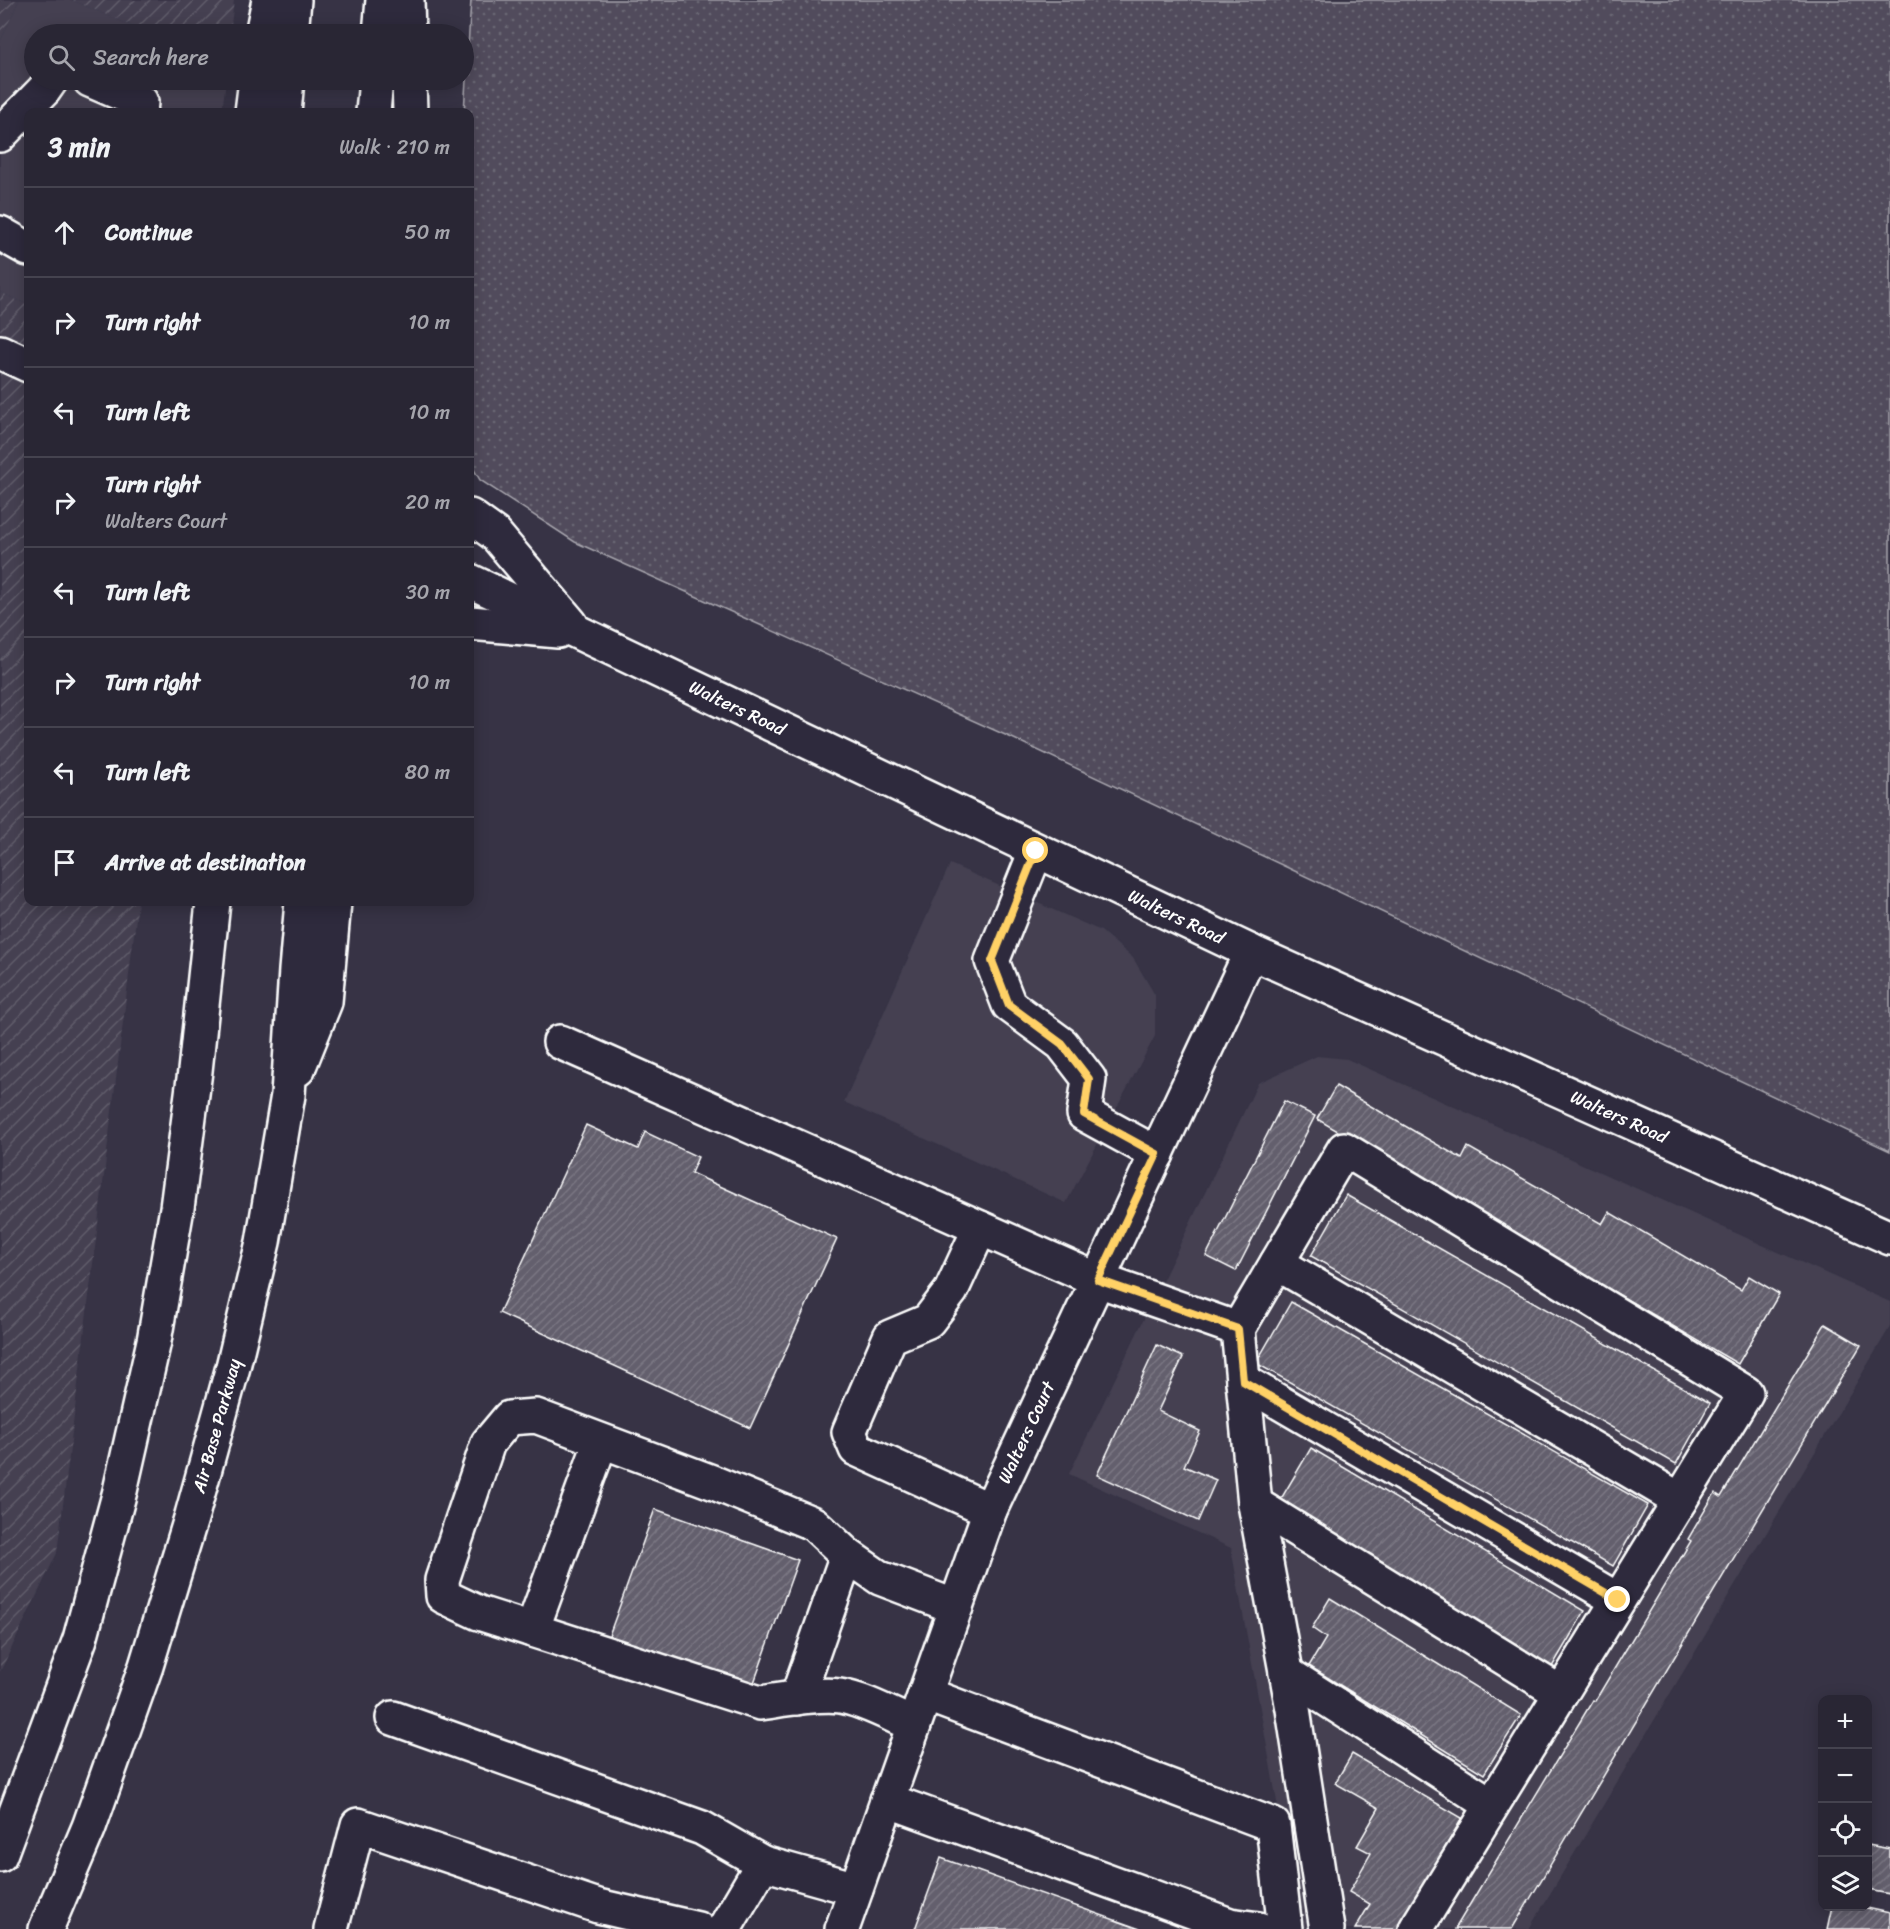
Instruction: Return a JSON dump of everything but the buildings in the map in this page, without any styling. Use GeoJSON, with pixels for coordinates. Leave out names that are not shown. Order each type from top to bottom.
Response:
{"type":"FeatureCollection","features":[{"type":"Feature","properties":{"kind":"main road"},"geometry":{"type":"LineString","coordinates":[[264,24],[269,0]]}},
{"type":"Feature","properties":{"kind":"main road"},"geometry":{"type":"LineString","coordinates":[[292,24],[294,0]]}},
{"type":"Feature","properties":{"kind":"main road"},"geometry":{"type":"LineString","coordinates":[[381,24],[382,0]]}},
{"type":"Feature","properties":{"kind":"main road"},"geometry":{"type":"LineString","coordinates":[[407,0],[408,24]]}},
{"type":"Feature","properties":{"kind":"main road"},"geometry":{"type":"LineString","coordinates":[[26,108],[44,90]]}},
{"type":"Feature","properties":{"kind":"main road"},"geometry":{"type":"LineString","coordinates":[[113,90],[141,102],[140,108]]}},
{"type":"Feature","properties":{"kind":"main road"},"geometry":{"type":"LineString","coordinates":[[252,108],[255,90]]}},
{"type":"Feature","properties":{"kind":"main road"},"geometry":{"type":"LineString","coordinates":[[284,108],[286,90]]}},
{"type":"Feature","properties":{"kind":"main road"},"geometry":{"type":"LineString","coordinates":[[373,108],[375,90]]}},
{"type":"Feature","properties":{"kind":"main road"},"geometry":{"type":"LineString","coordinates":[[409,90],[410,108]]}},
{"type":"Feature","properties":{"kind":"main road"},"geometry":{"type":"LineString","coordinates":[[0,135],[24,110]]}},
{"type":"Feature","properties":{"kind":"main road"},"geometry":{"type":"LineString","coordinates":[[0,234],[24,247]]}},
{"type":"Feature","properties":{"kind":"main road"},"geometry":{"type":"LineString","coordinates":[[0,352],[24,363]]}},
{"type":"Feature","properties":{"kind":"main road"},"geometry":{"type":"LineString","coordinates":[[474,519],[495,534],[578,633]]}},
{"type":"Feature","properties":{"kind":"main road","name":"Walters Road"},"geometry":{"type":"LineString","coordinates":[[474,583],[1251,952],[1890,1238]]}},
{"type":"Feature","properties":{"kind":"main road"},"geometry":{"type":"LineString","coordinates":[[474,623],[578,633]]}},
{"type":"Feature","properties":{"kind":"main road"},"geometry":{"type":"LineString","coordinates":[[1036,851],[992,961],[1009,1005],[1062,1044],[1089,1079],[1084,1114],[1157,1154]]}},
{"type":"Feature","properties":{"kind":"main road"},"geometry":{"type":"LineString","coordinates":[[0,1855],[80,1639],[120,1491],[154,1341],[177,1208],[195,1071],[213,906]]}},
{"type":"Feature","properties":{"kind":"main road","name":"Air Base Parkway"},"geometry":{"type":"LineString","coordinates":[[46,1929],[89,1827],[146,1666],[192,1515],[233,1366],[262,1242],[288,1095],[302,906]]}},
{"type":"Feature","properties":{"kind":"main road"},"geometry":{"type":"LineString","coordinates":[[288,1095],[325,1002],[334,906]]}},
{"type":"Feature","properties":{"kind":"main road","name":"Walters Court"},"geometry":{"type":"LineString","coordinates":[[842,1929],[990,1510],[1251,952]]}},
{"type":"Feature","properties":{"kind":"main road"},"geometry":{"type":"LineString","coordinates":[[560,1042],[1098,1280],[1238,1329]]}},
{"type":"Feature","properties":{"kind":"main road"},"geometry":{"type":"LineString","coordinates":[[1327,1929],[1286,1673],[1255,1503],[1238,1329],[1344,1149],[1746,1393],[1416,1929]]}},
{"type":"Feature","properties":{"kind":"main road"},"geometry":{"type":"LineString","coordinates":[[980,1228],[951,1291],[928,1322],[890,1337],[849,1432],[856,1449],[990,1510]]}},
{"type":"Feature","properties":{"kind":"main road"},"geometry":{"type":"LineString","coordinates":[[1277,1263],[1680,1500]]}},
{"type":"Feature","properties":{"kind":"main road"},"geometry":{"type":"LineString","coordinates":[[1243,1381],[1618,1600]]}},
{"type":"Feature","properties":{"kind":"main road"},"geometry":{"type":"LineString","coordinates":[[914,1725],[839,1696],[797,1698],[760,1704],[479,1613],[443,1596],[442,1580],[488,1443],[509,1418],[536,1416],[712,1482],[814,1524],[847,1555],[880,1578],[956,1607]]}},
{"type":"Feature","properties":{"kind":"main road"},"geometry":{"type":"LineString","coordinates":[[532,1630],[601,1441]]}},
{"type":"Feature","properties":{"kind":"main road"},"geometry":{"type":"LineString","coordinates":[[1255,1503],[1561,1693]]}},
{"type":"Feature","properties":{"kind":"main road"},"geometry":{"type":"LineString","coordinates":[[797,1698],[847,1555]]}},
{"type":"Feature","properties":{"kind":"main road"},"geometry":{"type":"LineString","coordinates":[[1286,1673],[1492,1805]]}},
{"type":"Feature","properties":{"kind":"main road"},"geometry":{"type":"LineString","coordinates":[[925,1694],[1274,1826],[1285,1929]]}},
{"type":"Feature","properties":{"kind":"main road"},"geometry":{"type":"LineString","coordinates":[[393,1718],[702,1828],[763,1863],[856,1889]]}},
{"type":"Feature","properties":{"kind":"main road"},"geometry":{"type":"LineString","coordinates":[[887,1800],[1230,1925],[1258,1929]]}},
{"type":"Feature","properties":{"kind":"main road"},"geometry":{"type":"LineString","coordinates":[[331,1929],[358,1825],[598,1906],[698,1929]]}},
{"type":"Feature","properties":{"kind":"main road"},"geometry":{"type":"LineString","coordinates":[[724,1929],[763,1863]]}},
{"type":"Feature","properties":{"kind":"shaded area"},"geometry":{"type":"Polygon","coordinates":[[[0,0],[19,0],[0,42],[0,0]]]}},
{"type":"Feature","properties":{"kind":"shaded area"},"geometry":{"type":"Polygon","coordinates":[[[19,0],[72,0],[127,24],[24,24],[24,90],[225,90],[222,108],[24,108],[24,303],[0,292],[0,42],[19,0]]]}},
{"type":"Feature","properties":{"kind":"shaded area"},"geometry":{"type":"Polygon","coordinates":[[[72,0],[234,0],[231,24],[127,24],[72,0]]]}},
{"type":"Feature","properties":{"kind":"shaded area"},"geometry":{"type":"Polygon","coordinates":[[[471,0],[1890,0],[1890,1151],[1012,738],[575,542],[480,480],[474,470],[474,108],[464,108],[465,90],[474,90],[474,24],[470,24],[471,0]]]}},
{"type":"Feature","properties":{"kind":"shaded area"},"geometry":{"type":"Polygon","coordinates":[[[0,292],[24,303],[24,906],[138,906],[57,1553],[0,1672],[0,292]]]}},
{"type":"Feature","properties":{"kind":"shaded area"},"geometry":{"type":"Polygon","coordinates":[[[950,864],[1101,931],[1133,958],[1155,995],[1155,1036],[1066,1203],[844,1102],[950,864]]]}},
{"type":"Feature","properties":{"kind":"shaded area"},"geometry":{"type":"Polygon","coordinates":[[[1317,1056],[1347,1059],[1890,1302],[1890,1327],[1529,1929],[1300,1929],[1231,1548],[1069,1474],[1258,1083],[1317,1056]]]}},
{"type":"Feature","properties":{"kind":"route"},"geometry":{"type":"LineString","coordinates":[[1036,851],[992,961],[1009,1005],[1062,1044],[1089,1079],[1084,1114],[1157,1154],[1098,1280],[1238,1329],[1243,1381],[1618,1600]]}}]}
